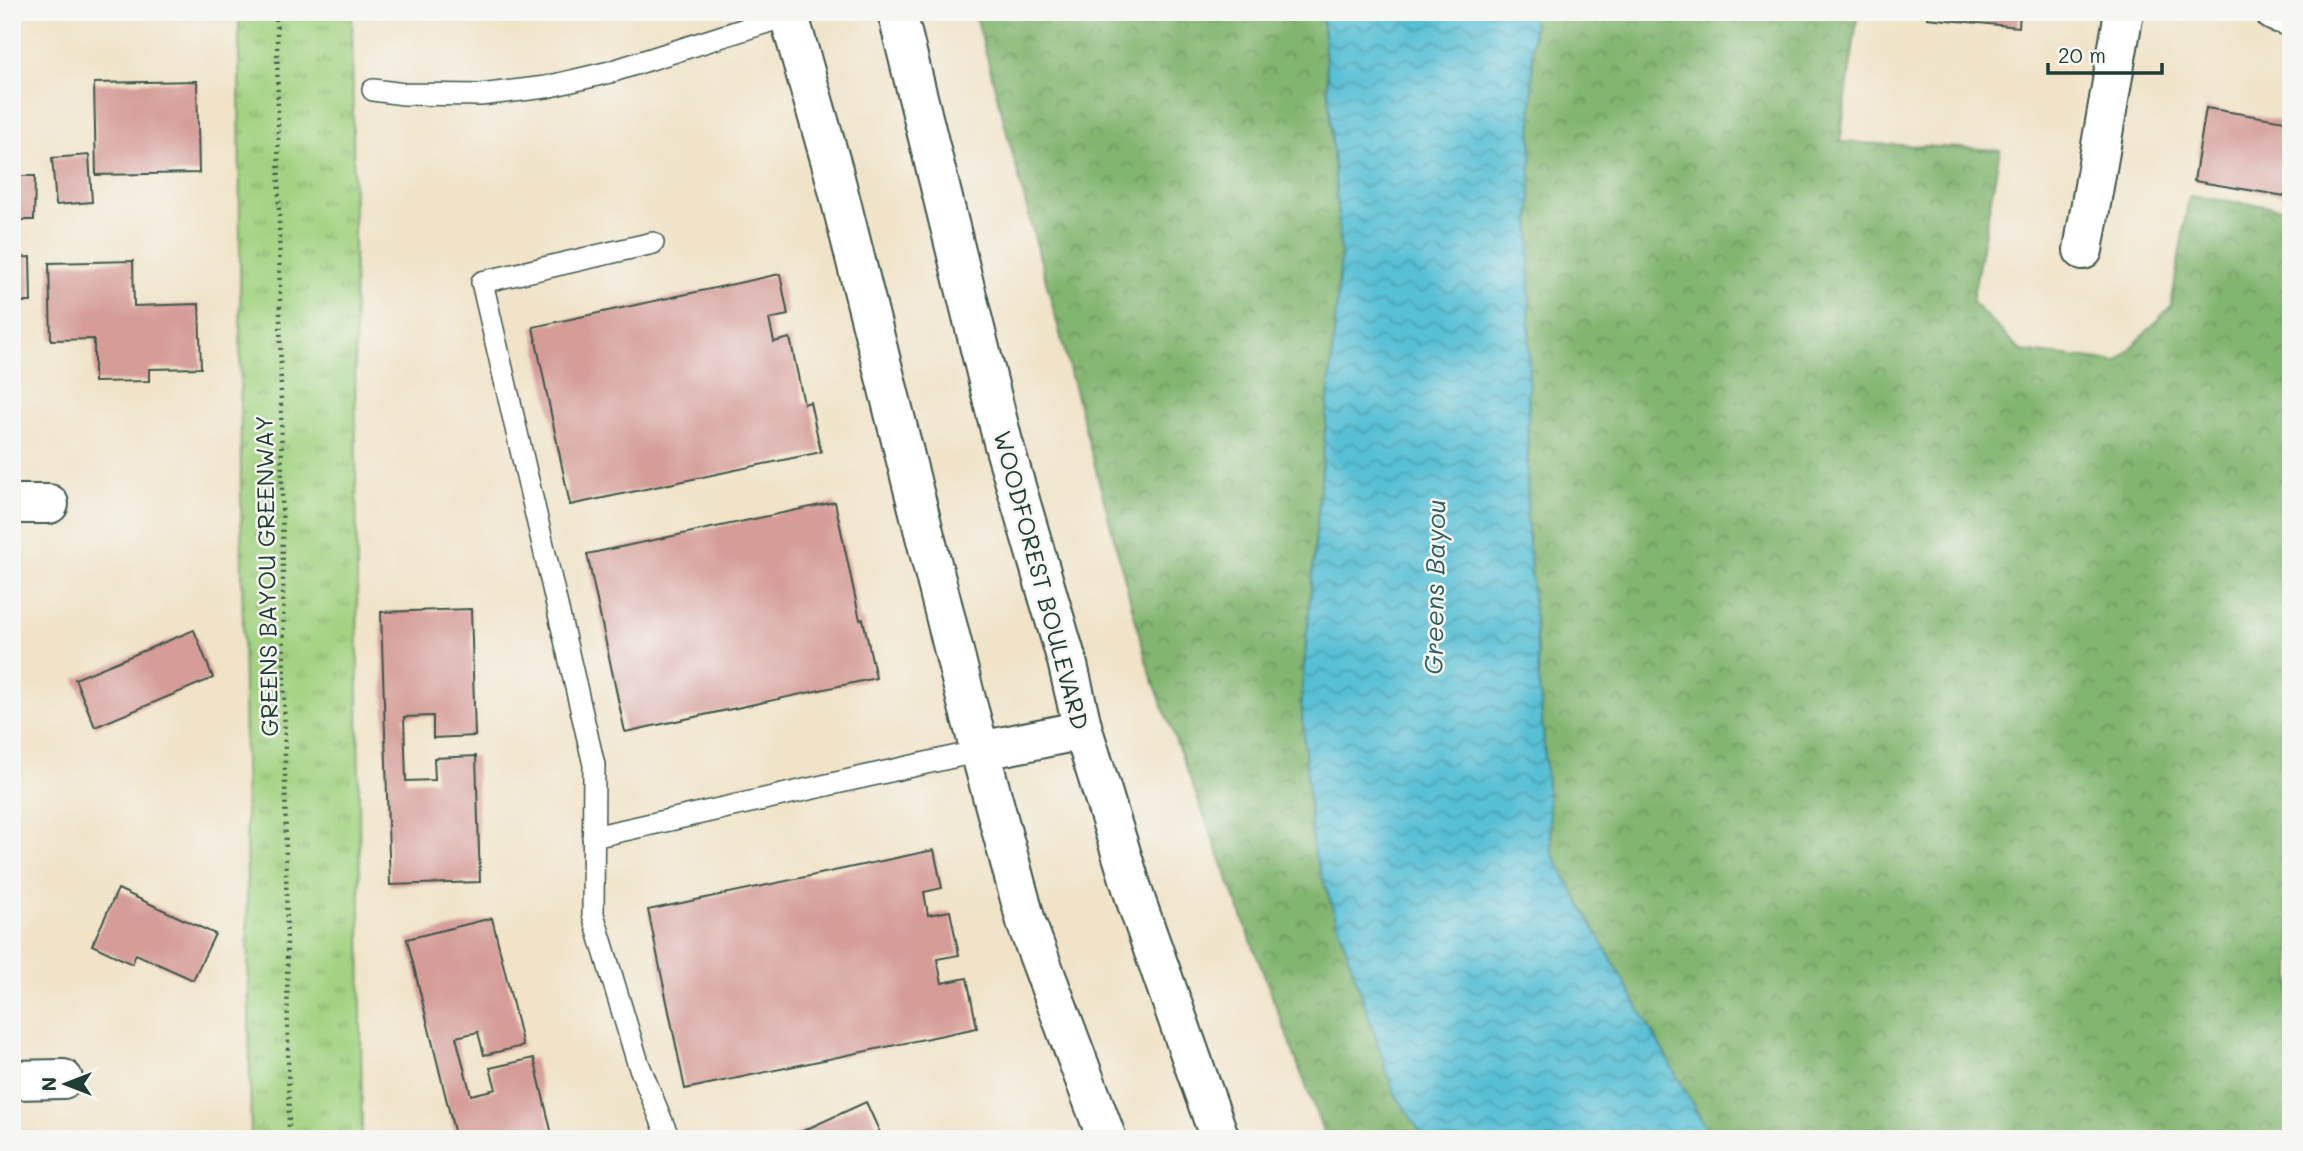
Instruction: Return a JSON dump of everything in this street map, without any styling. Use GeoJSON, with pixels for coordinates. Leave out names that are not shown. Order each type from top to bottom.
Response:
{"type":"FeatureCollection","features":[{"type":"Feature","properties":{"kind":"main road","name":"WOODFOREST BOULEVARD"},"geometry":{"type":"LineString","coordinates":[[897,12],[1003,442],[1067,661],[1083,730],[1136,901],[1220,1139]]}},
{"type":"Feature","properties":{"kind":"main road"},"geometry":{"type":"LineString","coordinates":[[2083,250],[2124,12]]}},
{"type":"Feature","properties":{"kind":"main road"},"geometry":{"type":"LineString","coordinates":[[2275,12],[2291,17]]}},
{"type":"Feature","properties":{"kind":"main road"},"geometry":{"type":"LineString","coordinates":[[789,14],[833,170],[1027,925],[1107,1139]]}},
{"type":"Feature","properties":{"kind":"main road"},"geometry":{"type":"LineString","coordinates":[[981,751],[1083,730]]}},
{"type":"Feature","properties":{"kind":"main road"},"geometry":{"type":"LineString","coordinates":[[12,1080],[63,1079]]}},
{"type":"Feature","properties":{"kind":"lane"},"geometry":{"type":"LineString","coordinates":[[373,90],[404,94],[480,95],[546,88],[610,72],[789,14]]}},
{"type":"Feature","properties":{"kind":"lane"},"geometry":{"type":"LineString","coordinates":[[653,243],[482,282],[594,765],[593,914],[638,1063],[669,1139]]}},
{"type":"Feature","properties":{"kind":"lane"},"geometry":{"type":"LineString","coordinates":[[593,837],[981,751]]}},
{"type":"Feature","properties":{"kind":"path","name":"GREENS BAYOU GREENWAY"},"geometry":{"type":"LineString","coordinates":[[275,12],[278,28],[289,1139]]}},
{"type":"Feature","properties":{"kind":"green space"},"geometry":{"type":"Polygon","coordinates":[[[239,12],[352,12],[362,1139],[251,1139],[241,500],[239,12]]]}},
{"type":"Feature","properties":{"kind":"green space"},"geometry":{"type":"Polygon","coordinates":[[[975,12],[1324,12],[1341,256],[1301,700],[1313,849],[1394,1092],[1425,1139],[1326,1139],[1148,667],[975,12]]]}},
{"type":"Feature","properties":{"kind":"green space"},"geometry":{"type":"Polygon","coordinates":[[[1533,12],[1858,12],[1840,142],[2000,150],[1972,302],[2021,351],[2118,362],[2171,306],[2189,196],[2291,209],[2291,1139],[1712,1139],[1552,853],[1527,517],[1533,12]]]}},
{"type":"Feature","properties":{"kind":"water","name":"Greens Bayou"},"geometry":{"type":"Polygon","coordinates":[[[1324,12],[1533,12],[1527,517],[1552,853],[1712,1139],[1425,1139],[1394,1092],[1313,849],[1301,700],[1341,256],[1324,12]]]}},
{"type":"Feature","properties":{"kind":"building"},"geometry":{"type":"Polygon","coordinates":[[[1928,12],[2020,12],[2019,27],[1927,18],[1928,12]]]}},
{"type":"Feature","properties":{"kind":"building"},"geometry":{"type":"Polygon","coordinates":[[[197,81],[199,173],[96,175],[94,83],[197,81]]]}},
{"type":"Feature","properties":{"kind":"building"},"geometry":{"type":"Polygon","coordinates":[[[2206,108],[2291,122],[2291,197],[2194,181],[2206,108]]]}},
{"type":"Feature","properties":{"kind":"building"},"geometry":{"type":"Polygon","coordinates":[[[89,155],[92,202],[56,205],[52,158],[89,155]]]}},
{"type":"Feature","properties":{"kind":"building"},"geometry":{"type":"Polygon","coordinates":[[[12,176],[35,176],[34,220],[12,220],[12,176]]]}},
{"type":"Feature","properties":{"kind":"building"},"geometry":{"type":"Polygon","coordinates":[[[30,257],[31,302],[12,302],[12,258],[30,257]]]}},
{"type":"Feature","properties":{"kind":"building"},"geometry":{"type":"Polygon","coordinates":[[[133,261],[134,306],[199,304],[201,368],[149,369],[149,381],[94,382],[94,339],[51,340],[49,263],[133,261]]]}},
{"type":"Feature","properties":{"kind":"building"},"geometry":{"type":"Polygon","coordinates":[[[780,274],[788,315],[769,319],[774,342],[790,338],[804,404],[810,402],[821,452],[570,505],[533,327],[780,274]]]}},
{"type":"Feature","properties":{"kind":"building"},"geometry":{"type":"Polygon","coordinates":[[[835,502],[860,620],[863,619],[876,678],[625,732],[587,554],[835,502]]]}},
{"type":"Feature","properties":{"kind":"building"},"geometry":{"type":"Polygon","coordinates":[[[471,609],[475,736],[433,738],[433,716],[404,717],[406,781],[435,780],[434,758],[476,756],[480,882],[390,885],[381,612],[471,609]]]}},
{"type":"Feature","properties":{"kind":"building"},"geometry":{"type":"Polygon","coordinates":[[[194,630],[213,678],[95,727],[75,679],[194,630]]]}},
{"type":"Feature","properties":{"kind":"building"},"geometry":{"type":"Polygon","coordinates":[[[934,850],[942,888],[924,892],[928,915],[950,911],[959,955],[937,959],[942,983],[967,978],[977,1028],[685,1089],[648,910],[934,850]]]}},
{"type":"Feature","properties":{"kind":"building"},"geometry":{"type":"Polygon","coordinates":[[[118,889],[215,934],[193,980],[136,954],[132,964],[92,945],[118,889]]]}},
{"type":"Feature","properties":{"kind":"building"},"geometry":{"type":"Polygon","coordinates":[[[492,918],[523,1046],[484,1055],[478,1032],[456,1037],[471,1095],[496,1089],[490,1068],[534,1058],[553,1139],[456,1139],[407,939],[492,918]]]}},
{"type":"Feature","properties":{"kind":"building"},"geometry":{"type":"Polygon","coordinates":[[[866,1102],[883,1139],[785,1139],[866,1102]]]}}]}
